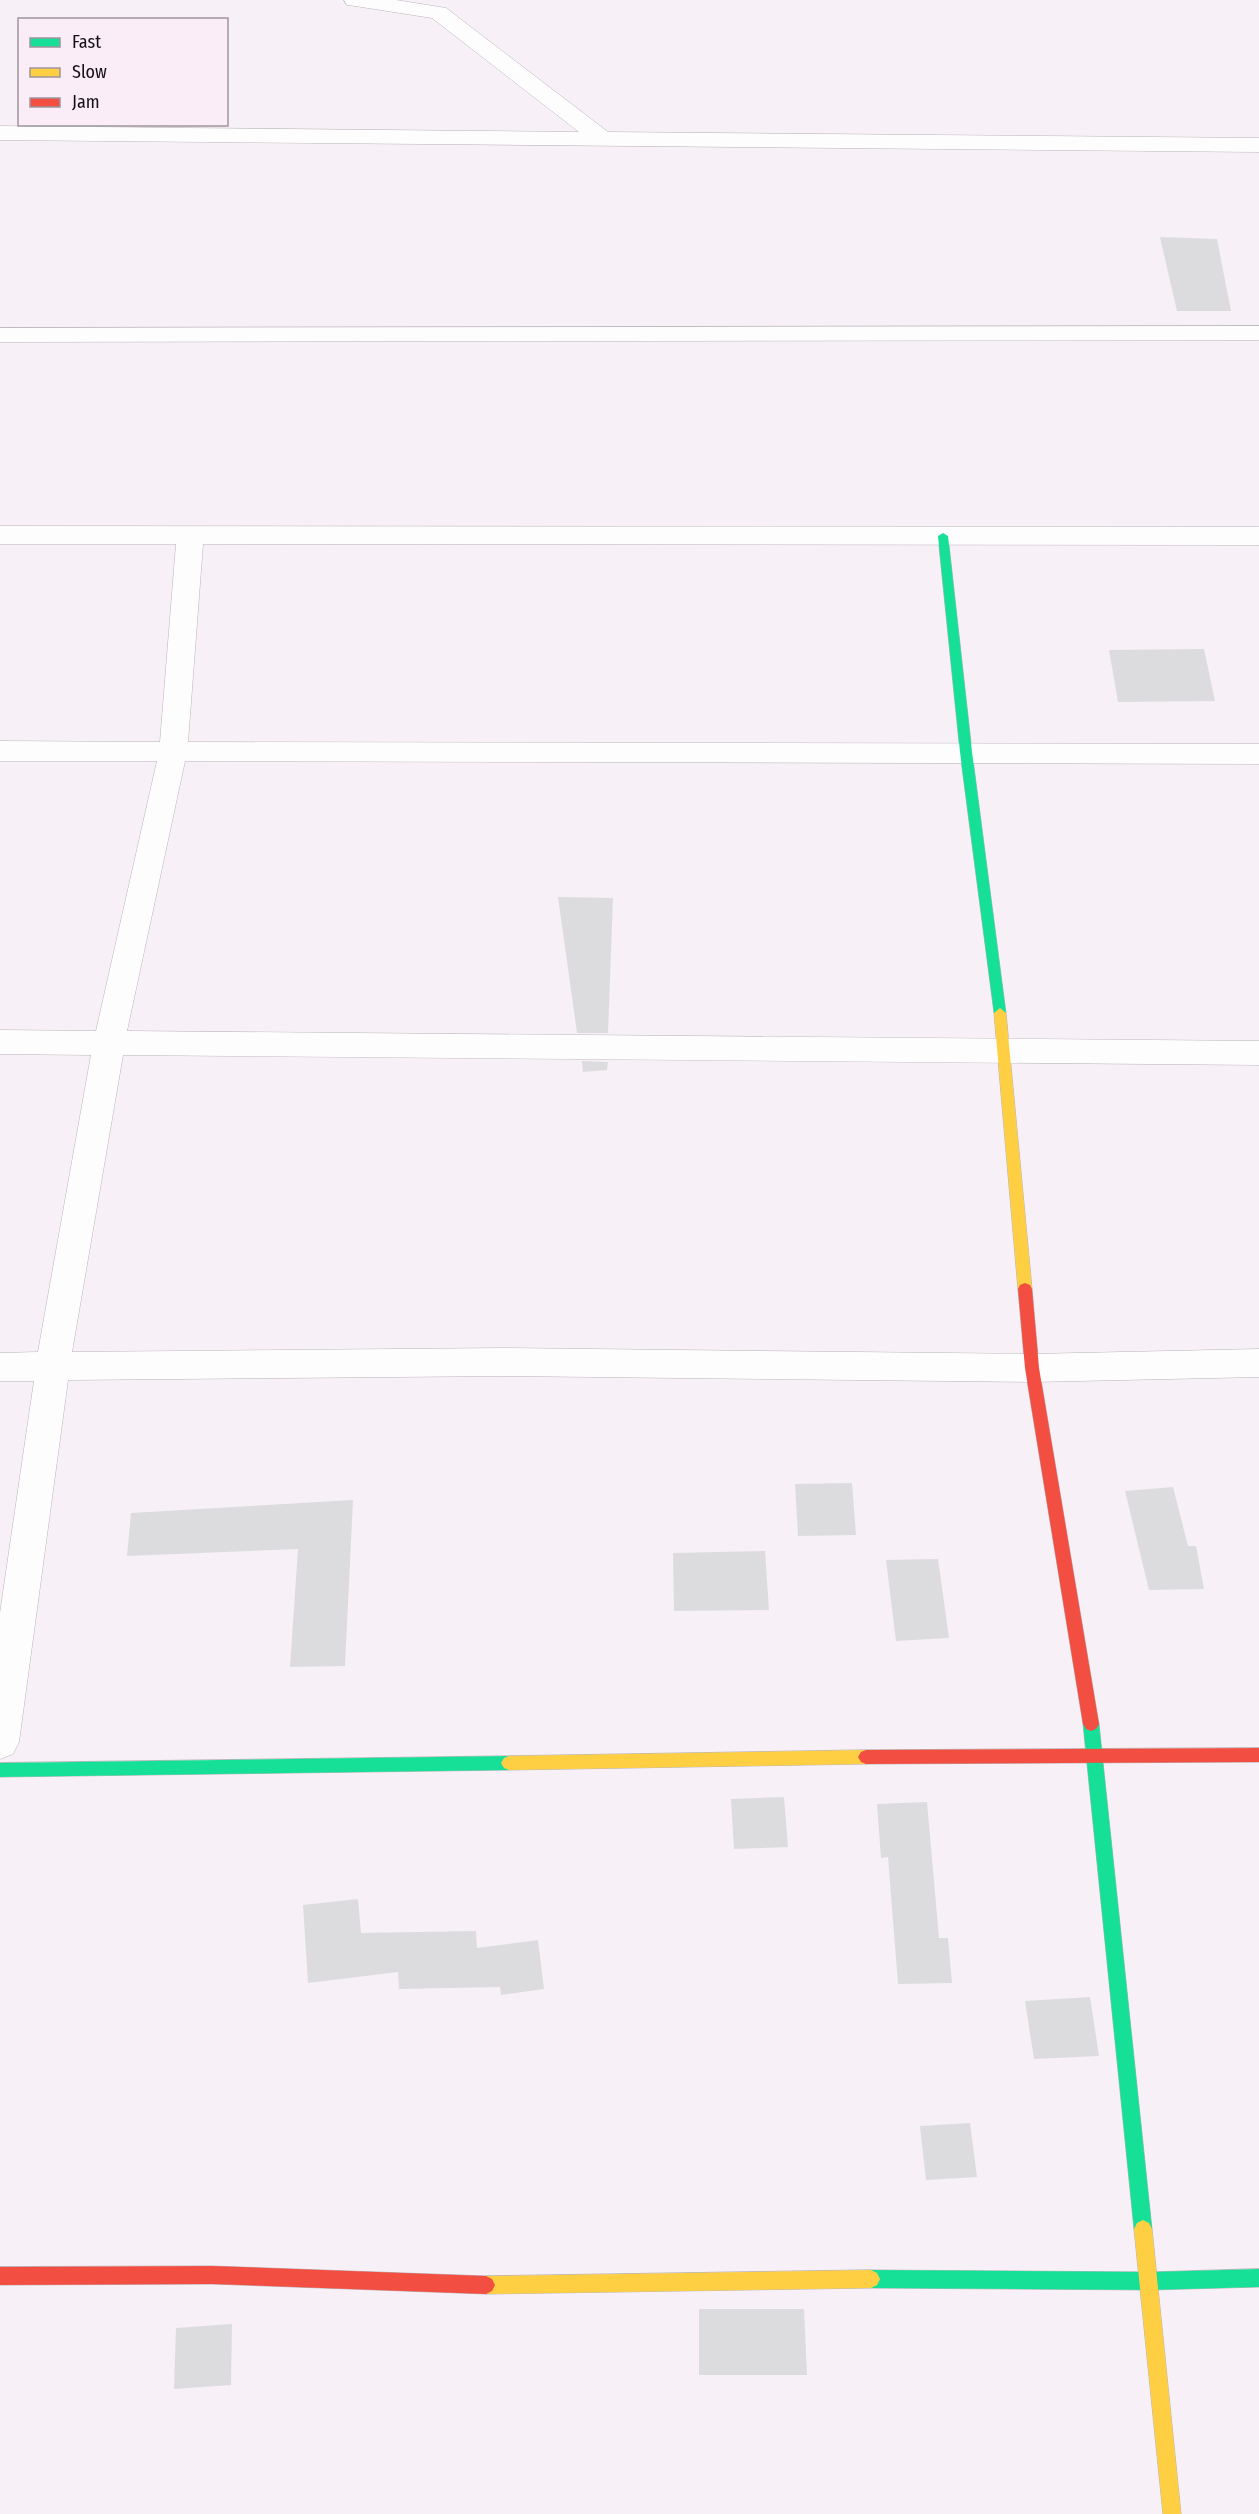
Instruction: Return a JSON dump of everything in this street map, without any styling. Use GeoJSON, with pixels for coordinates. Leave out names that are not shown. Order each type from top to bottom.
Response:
{"type":"FeatureCollection","features":[{"type":"Feature","properties":{"kind":"street"},"geometry":{"type":"LineString","coordinates":[[356,0],[438,13],[603,139]]}},
{"type":"Feature","properties":{"kind":"street"},"geometry":{"type":"LineString","coordinates":[[0,133],[1259,146]]}},
{"type":"Feature","properties":{"kind":"street"},"geometry":{"type":"LineString","coordinates":[[0,335],[1259,333]]}},
{"type":"Feature","properties":{"kind":"street"},"geometry":{"type":"LineString","coordinates":[[0,535],[1259,536]]}},
{"type":"Feature","properties":{"kind":"street"},"geometry":{"type":"LineString","coordinates":[[0,1742],[53,1366],[109,1043],[173,751],[190,535]]}},
{"type":"Feature","properties":{"kind":"street"},"geometry":{"type":"LineString","coordinates":[[943,536],[966,752],[1005,1050],[1032,1368],[1096,1755],[1172,2514]]}},
{"type":"Feature","properties":{"kind":"street"},"geometry":{"type":"LineString","coordinates":[[0,751],[1259,754]]}},
{"type":"Feature","properties":{"kind":"street"},"geometry":{"type":"LineString","coordinates":[[0,1042],[1259,1053]]}},
{"type":"Feature","properties":{"kind":"street"},"geometry":{"type":"LineString","coordinates":[[0,1367],[503,1362],[1032,1368],[1259,1363]]}},
{"type":"Feature","properties":{"kind":"street"},"geometry":{"type":"LineString","coordinates":[[0,1770],[1096,1755],[1259,1755]]}},
{"type":"Feature","properties":{"kind":"street"},"geometry":{"type":"LineString","coordinates":[[0,2276],[212,2275],[486,2285],[890,2279],[1150,2281],[1259,2278]]}},
{"type":"Feature","properties":{"kind":"building"},"geometry":{"type":"Polygon","coordinates":[[[1160,237],[1217,239],[1231,311],[1177,311],[1160,237]]]}},
{"type":"Feature","properties":{"kind":"building"},"geometry":{"type":"Polygon","coordinates":[[[1204,649],[1215,701],[1118,702],[1109,650],[1204,649]]]}},
{"type":"Feature","properties":{"kind":"building"},"geometry":{"type":"Polygon","coordinates":[[[558,897],[613,898],[608,1033],[577,1033],[558,897]]]}},
{"type":"Feature","properties":{"kind":"building"},"geometry":{"type":"Polygon","coordinates":[[[582,1061],[608,1062],[607,1070],[583,1072],[582,1061]]]}},
{"type":"Feature","properties":{"kind":"building"},"geometry":{"type":"Polygon","coordinates":[[[852,1483],[856,1535],[798,1536],[795,1484],[852,1483]]]}},
{"type":"Feature","properties":{"kind":"building"},"geometry":{"type":"Polygon","coordinates":[[[1173,1487],[1188,1546],[1196,1546],[1204,1589],[1149,1590],[1125,1491],[1173,1487]]]}},
{"type":"Feature","properties":{"kind":"building"},"geometry":{"type":"Polygon","coordinates":[[[353,1500],[345,1666],[290,1667],[298,1549],[127,1556],[131,1513],[353,1500]]]}},
{"type":"Feature","properties":{"kind":"building"},"geometry":{"type":"Polygon","coordinates":[[[765,1551],[769,1610],[674,1611],[673,1553],[765,1551]]]}},
{"type":"Feature","properties":{"kind":"building"},"geometry":{"type":"Polygon","coordinates":[[[938,1559],[949,1638],[896,1641],[886,1560],[938,1559]]]}},
{"type":"Feature","properties":{"kind":"building"},"geometry":{"type":"Polygon","coordinates":[[[784,1797],[788,1847],[734,1849],[731,1799],[784,1797]]]}},
{"type":"Feature","properties":{"kind":"building"},"geometry":{"type":"Polygon","coordinates":[[[927,1802],[939,1938],[948,1938],[952,1983],[898,1984],[888,1857],[881,1858],[877,1804],[927,1802]]]}},
{"type":"Feature","properties":{"kind":"building"},"geometry":{"type":"Polygon","coordinates":[[[358,1899],[361,1933],[476,1931],[477,1948],[538,1940],[544,1989],[501,1995],[500,1987],[399,1989],[398,1972],[308,1983],[303,1905],[358,1899]]]}},
{"type":"Feature","properties":{"kind":"building"},"geometry":{"type":"Polygon","coordinates":[[[1090,1997],[1099,2056],[1034,2059],[1025,2001],[1090,1997]]]}},
{"type":"Feature","properties":{"kind":"building"},"geometry":{"type":"Polygon","coordinates":[[[970,2123],[977,2177],[926,2180],[920,2126],[970,2123]]]}},
{"type":"Feature","properties":{"kind":"building"},"geometry":{"type":"Polygon","coordinates":[[[699,2309],[804,2309],[807,2375],[699,2375],[699,2309]]]}},
{"type":"Feature","properties":{"kind":"building"},"geometry":{"type":"Polygon","coordinates":[[[232,2324],[231,2385],[174,2389],[176,2328],[232,2324]]]}},
{"type":"Feature","properties":{"kind":"traffic: fast"},"geometry":{"type":"LineString","coordinates":[[943,536],[966,752],[1000,1013]]}},
{"type":"Feature","properties":{"kind":"traffic: fast"},"geometry":{"type":"LineString","coordinates":[[1091,1724],[1143,2229]]}},
{"type":"Feature","properties":{"kind":"traffic: fast"},"geometry":{"type":"LineString","coordinates":[[0,1770],[509,1763]]}},
{"type":"Feature","properties":{"kind":"traffic: fast"},"geometry":{"type":"LineString","coordinates":[[871,2279],[1150,2281],[1259,2278]]}},
{"type":"Feature","properties":{"kind":"traffic: slow"},"geometry":{"type":"LineString","coordinates":[[1000,1013],[1025,1289]]}},
{"type":"Feature","properties":{"kind":"traffic: slow"},"geometry":{"type":"LineString","coordinates":[[509,1763],[866,1757]]}},
{"type":"Feature","properties":{"kind":"traffic: slow"},"geometry":{"type":"LineString","coordinates":[[1143,2229],[1172,2514]]}},
{"type":"Feature","properties":{"kind":"traffic: slow"},"geometry":{"type":"LineString","coordinates":[[486,2285],[871,2279]]}},
{"type":"Feature","properties":{"kind":"traffic: jam"},"geometry":{"type":"LineString","coordinates":[[1025,1289],[1032,1368],[1091,1724]]}},
{"type":"Feature","properties":{"kind":"traffic: jam"},"geometry":{"type":"LineString","coordinates":[[866,1757],[1259,1755]]}},
{"type":"Feature","properties":{"kind":"traffic: jam"},"geometry":{"type":"LineString","coordinates":[[0,2276],[212,2275],[486,2285]]}}]}
